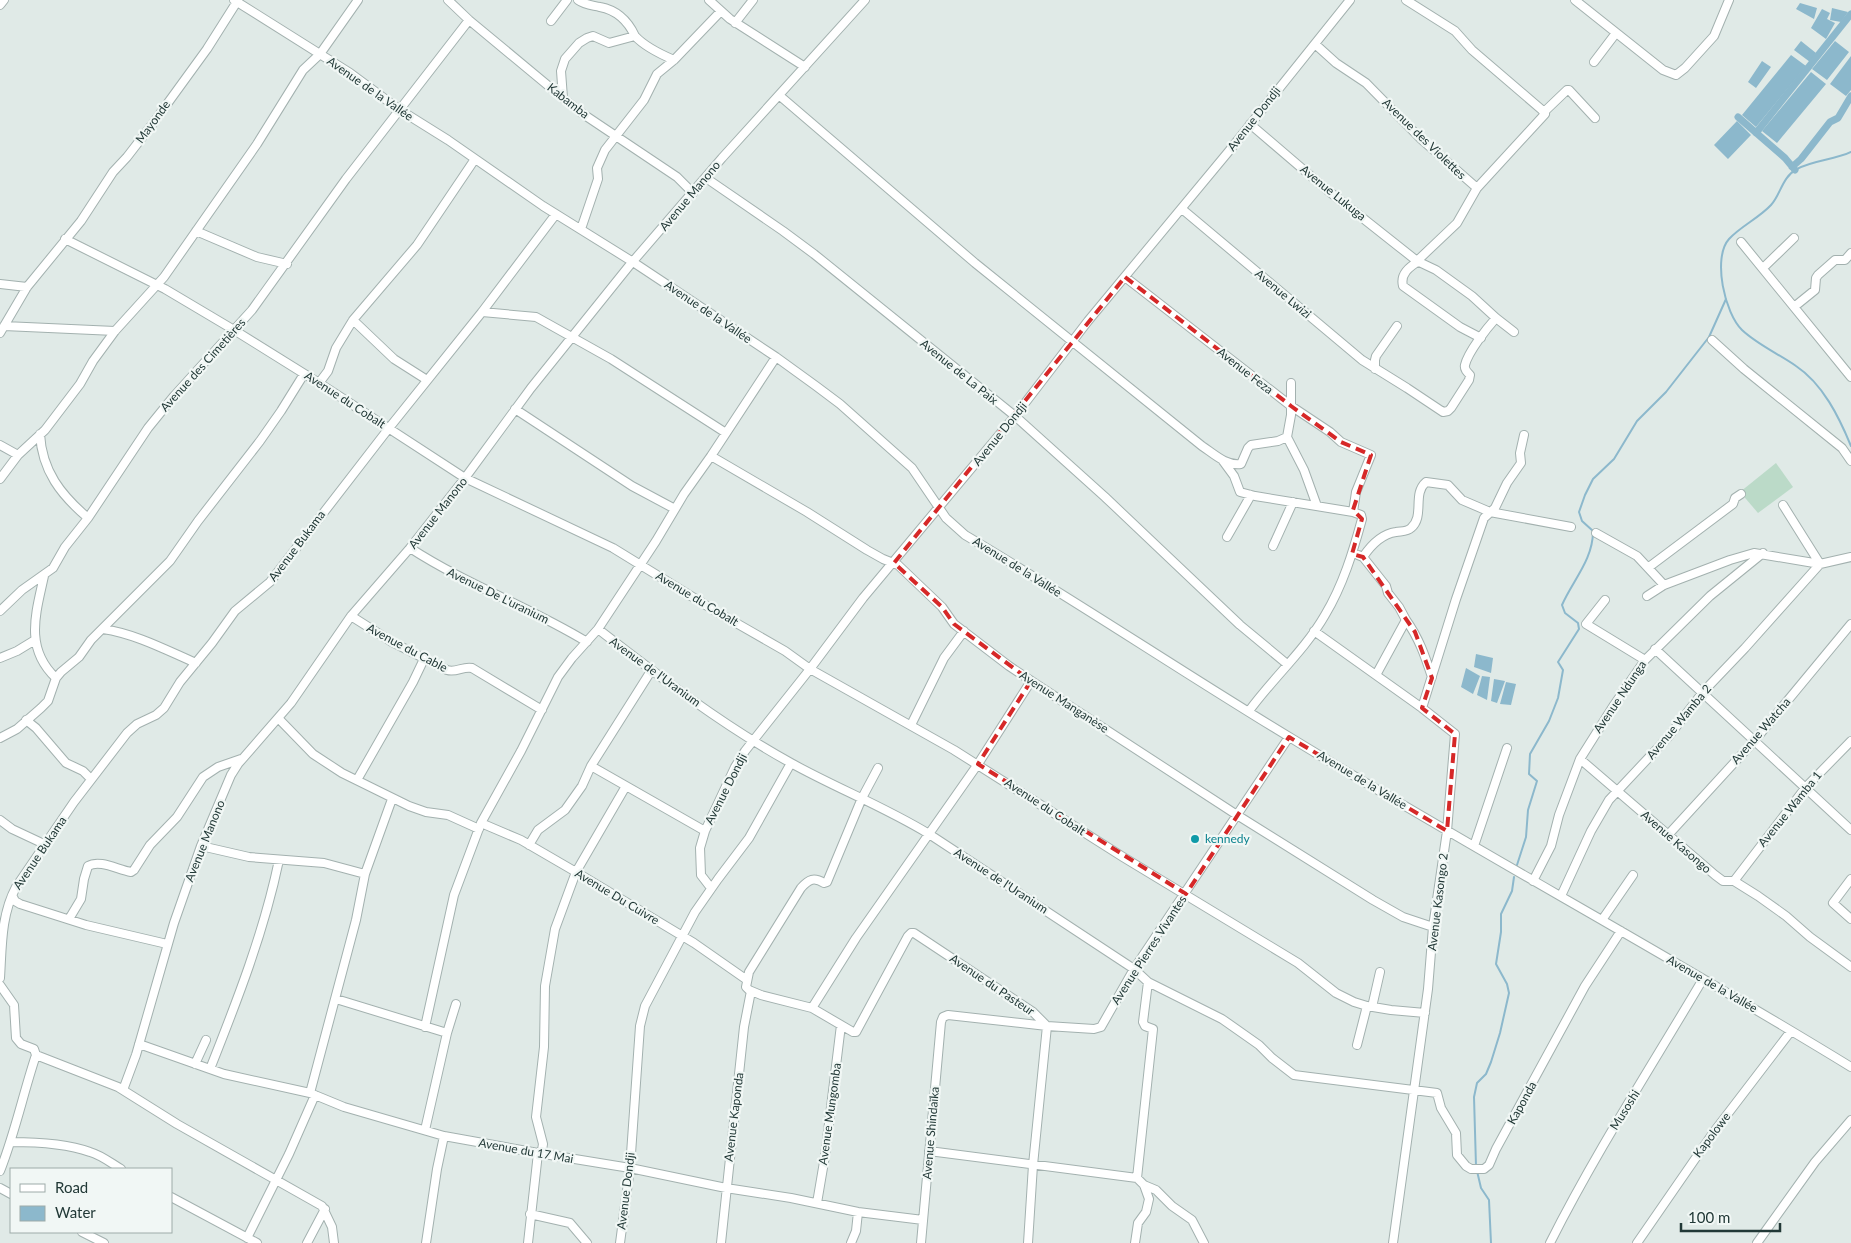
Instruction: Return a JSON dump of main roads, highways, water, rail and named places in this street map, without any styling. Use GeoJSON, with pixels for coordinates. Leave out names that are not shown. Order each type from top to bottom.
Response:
{"type":"FeatureCollection","features":[{"type":"Feature","properties":{"kind":"water"},"geometry":{"type":"Polygon","coordinates":[[[1800,3],[1817,8],[1814,19],[1796,9],[1800,3]]]}},
{"type":"Feature","properties":{"kind":"water"},"geometry":{"type":"Polygon","coordinates":[[[1832,8],[1848,12],[1841,22],[1830,20],[1832,8]]]}},
{"type":"Feature","properties":{"kind":"water"},"geometry":{"type":"Polygon","coordinates":[[[1822,9],[1830,13],[1827,19],[1835,23],[1826,39],[1811,28],[1822,9]]]}},
{"type":"Feature","properties":{"kind":"water"},"geometry":{"type":"Polygon","coordinates":[[[1801,41],[1816,53],[1810,62],[1794,50],[1801,41]]]}},
{"type":"Feature","properties":{"kind":"water"},"geometry":{"type":"Polygon","coordinates":[[[1835,41],[1849,52],[1827,80],[1812,69],[1835,41]]]}},
{"type":"Feature","properties":{"kind":"water"},"geometry":{"type":"Polygon","coordinates":[[[1791,55],[1806,66],[1756,127],[1742,115],[1791,55]]]}},
{"type":"Feature","properties":{"kind":"water"},"geometry":{"type":"Polygon","coordinates":[[[1851,56],[1851,90],[1846,96],[1830,84],[1851,56]]]}},
{"type":"Feature","properties":{"kind":"water"},"geometry":{"type":"Polygon","coordinates":[[[1762,61],[1771,67],[1756,88],[1748,82],[1762,61]]]}},
{"type":"Feature","properties":{"kind":"water"},"geometry":{"type":"Polygon","coordinates":[[[1811,72],[1826,84],[1777,143],[1762,131],[1811,72]]]}},
{"type":"Feature","properties":{"kind":"water"},"geometry":{"type":"Polygon","coordinates":[[[1737,121],[1751,135],[1728,159],[1714,145],[1737,121]]]}},
{"type":"Feature","properties":{"kind":"water"},"geometry":{"type":"Polygon","coordinates":[[[1476,654],[1493,658],[1491,673],[1474,667],[1476,654]]]}},
{"type":"Feature","properties":{"kind":"water"},"geometry":{"type":"Polygon","coordinates":[[[1466,668],[1480,676],[1473,694],[1461,687],[1466,668]]]}},
{"type":"Feature","properties":{"kind":"water"},"geometry":{"type":"Polygon","coordinates":[[[1482,676],[1490,677],[1487,700],[1477,695],[1482,676]]]}},
{"type":"Feature","properties":{"kind":"water"},"geometry":{"type":"Polygon","coordinates":[[[1494,679],[1505,681],[1497,703],[1491,701],[1494,679]]]}},
{"type":"Feature","properties":{"kind":"water"},"geometry":{"type":"Polygon","coordinates":[[[1506,682],[1516,684],[1511,705],[1500,704],[1506,682]]]}},
{"type":"Feature","properties":{"kind":"waterway"},"geometry":{"type":"LineString","coordinates":[[1756,133],[1851,14]]}},
{"type":"Feature","properties":{"kind":"waterway"},"geometry":{"type":"LineString","coordinates":[[1792,167],[1801,159],[1830,122],[1838,118],[1851,96]]}},
{"type":"Feature","properties":{"kind":"waterway"},"geometry":{"type":"LineString","coordinates":[[1738,117],[1785,158],[1795,170]]}},
{"type":"Feature","properties":{"kind":"waterway"},"geometry":{"type":"LineString","coordinates":[[1851,152],[1810,164],[1792,172],[1771,205],[1729,239],[1721,259],[1721,272],[1726,299],[1730,312],[1736,322],[1748,335],[1806,373],[1829,402],[1851,446]]}},
{"type":"Feature","properties":{"kind":"waterway"},"geometry":{"type":"LineString","coordinates":[[1517,865],[1526,837],[1528,810],[1537,781],[1529,774],[1530,754],[1549,721],[1558,698],[1563,670],[1558,662],[1579,629],[1578,623],[1565,613],[1562,605],[1582,570],[1590,551],[1593,531],[1582,521],[1579,512],[1585,495],[1593,479],[1614,459],[1637,421],[1666,392],[1709,337],[1726,299]]}},
{"type":"Feature","properties":{"kind":"waterway"},"geometry":{"type":"LineString","coordinates":[[1476,1166],[1474,1097],[1477,1083],[1486,1074],[1491,1062],[1509,993],[1507,984],[1496,964],[1501,932],[1501,914],[1512,891],[1514,877]]}},
{"type":"Feature","properties":{"kind":"waterway"},"geometry":{"type":"LineString","coordinates":[[1477,1171],[1481,1188],[1489,1200],[1491,1243]]}},
{"type":"Feature","properties":{"kind":"place","name":"kennedy"},"geometry":{"type":"Point","coordinates":[1195,839]}}]}
